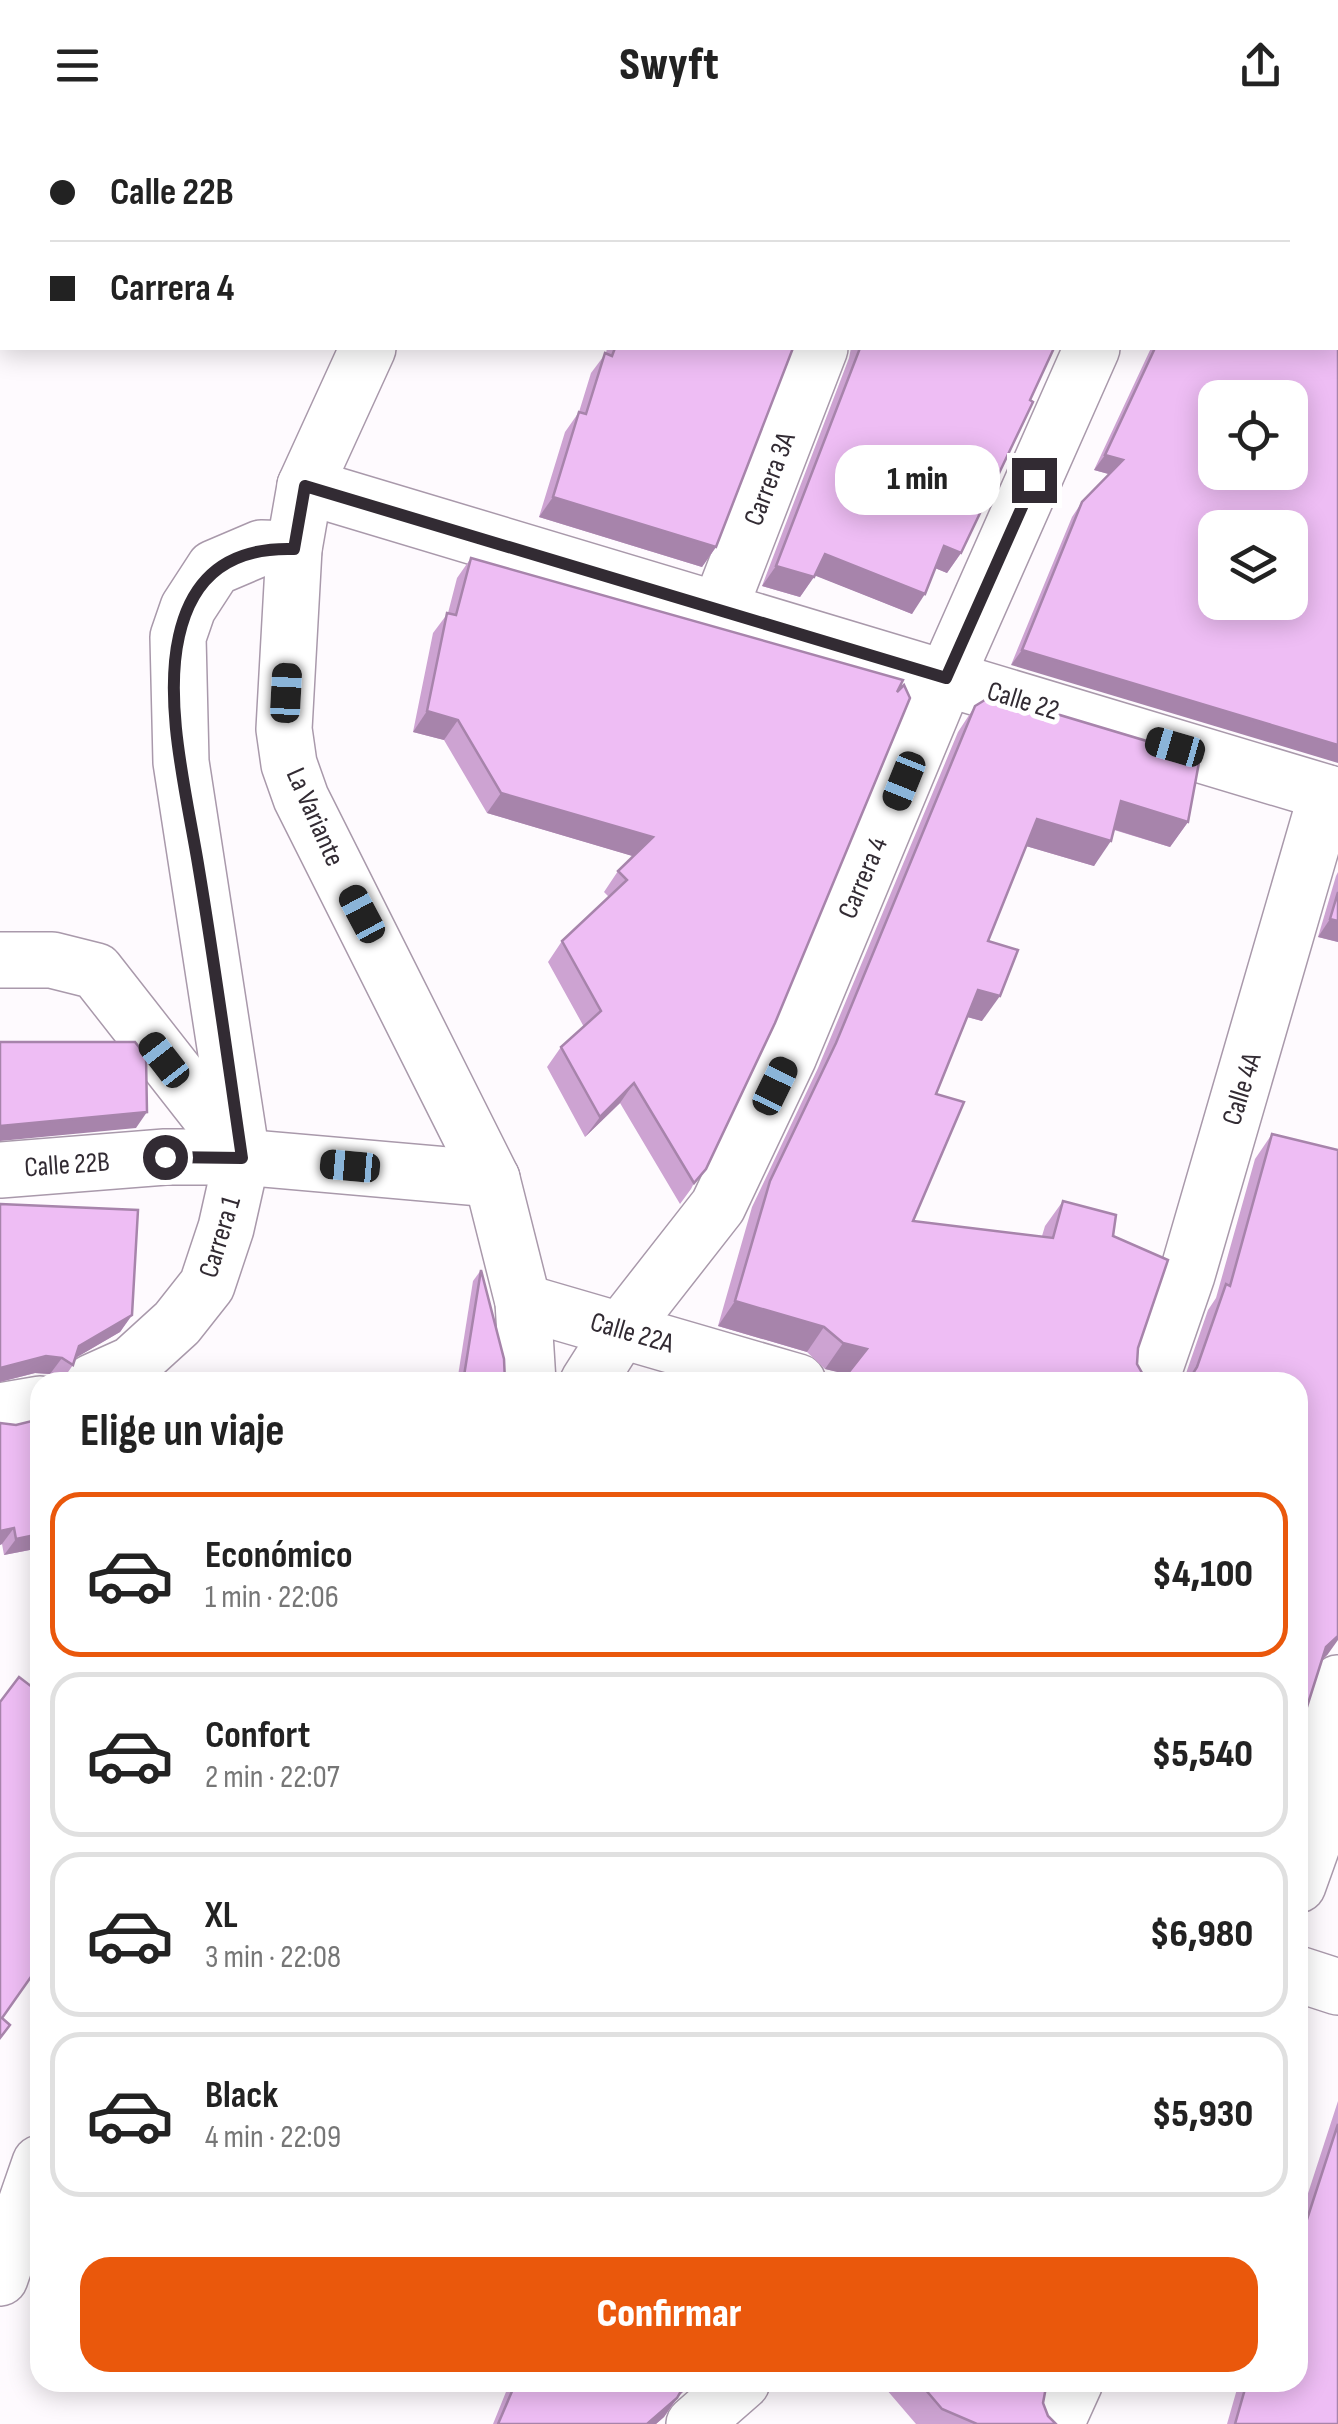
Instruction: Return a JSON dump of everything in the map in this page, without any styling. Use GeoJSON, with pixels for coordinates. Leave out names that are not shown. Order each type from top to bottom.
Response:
{"type":"FeatureCollection","features":[{"type":"Feature","properties":{"kind":"street","name":"La Variante"},"geometry":{"type":"LineString","coordinates":[[367,350],[305,486],[294,549],[284,729],[288,764],[301,798],[492,1179],[523,1302],[527,1372]]}},
{"type":"Feature","properties":{"kind":"street","name":"Carrera 3A"},"geometry":{"type":"LineString","coordinates":[[720,610],[819,350]]}},
{"type":"Feature","properties":{"kind":"street","name":"Carrera 4"},"geometry":{"type":"LineString","coordinates":[[595,1372],[622,1330],[718,1206],[789,1056],[946,678],[1091,350]]}},
{"type":"Feature","properties":{"kind":"street","name":"Calle 22"},"geometry":{"type":"LineString","coordinates":[[305,486],[1332,794]]}},
{"type":"Feature","properties":{"kind":"street","name":"Carrera 1"},"geometry":{"type":"LineString","coordinates":[[114,1372],[132,1364],[177,1323],[208,1285],[242,1158],[180,762],[178,637],[188,608],[214,568],[261,548],[294,549]]}},
{"type":"Feature","properties":{"kind":"street","name":"Calle 4A"},"geometry":{"type":"LineString","coordinates":[[1153,1372],[1187,1275],[1332,794]]}},
{"type":"Feature","properties":{"kind":"street","name":"Carrera 1"},"geometry":{"type":"LineString","coordinates":[[0,960],[52,960],[96,971],[242,1158]]}},
{"type":"Feature","properties":{"kind":"street","name":"Calle 22B"},"geometry":{"type":"LineString","coordinates":[[0,1170],[165,1157],[242,1158],[492,1179]]}},
{"type":"Feature","properties":{"kind":"street","name":"Calle 22A"},"geometry":{"type":"LineString","coordinates":[[523,1302],[764,1372]]}},
{"type":"Feature","properties":{"kind":"street"},"geometry":{"type":"LineString","coordinates":[[0,1411],[30,1406]]}},
{"type":"Feature","properties":{"kind":"street"},"geometry":{"type":"LineString","coordinates":[[1308,1768],[1338,1683]]}},
{"type":"Feature","properties":{"kind":"street"},"geometry":{"type":"LineString","coordinates":[[1308,1858],[1338,1772]]}},
{"type":"Feature","properties":{"kind":"street"},"geometry":{"type":"LineString","coordinates":[[1308,1977],[1338,1987]]}},
{"type":"Feature","properties":{"kind":"street"},"geometry":{"type":"LineString","coordinates":[[0,2278],[30,2192]]}},
{"type":"Feature","properties":{"kind":"street"},"geometry":{"type":"LineString","coordinates":[[694,2424],[731,2392]]}},
{"type":"Feature","properties":{"kind":"street"},"geometry":{"type":"LineString","coordinates":[[1056,2424],[1070,2392]]}},
{"type":"Feature","properties":{"kind":"street"},"geometry":{"type":"LineString","coordinates":[[1091,2424],[1102,2392]]}},
{"type":"Feature","properties":{"kind":"building"},"geometry":{"type":"Polygon","coordinates":[[[614,350],[792,350],[716,547],[553,497],[579,412],[586,414],[605,353],[612,356],[614,350]]]}},
{"type":"Feature","properties":{"kind":"building"},"geometry":{"type":"Polygon","coordinates":[[[859,350],[1053,350],[1030,400],[1033,402],[961,553],[944,546],[925,594],[825,554],[814,577],[776,566],[859,350]]]}},
{"type":"Feature","properties":{"kind":"building"},"geometry":{"type":"Polygon","coordinates":[[[1154,350],[1338,350],[1338,745],[1022,650],[1082,502],[1123,460],[1105,455],[1154,350]]]}},
{"type":"Feature","properties":{"kind":"building"},"geometry":{"type":"Polygon","coordinates":[[[471,558],[903,680],[897,692],[904,685],[910,698],[775,1023],[706,1169],[694,1183],[634,1083],[600,1117],[561,1047],[601,1011],[562,941],[627,880],[618,871],[653,837],[501,793],[458,720],[427,711],[447,613],[456,615],[471,558]]]}},
{"type":"Feature","properties":{"kind":"building"},"geometry":{"type":"Polygon","coordinates":[[[993,695],[1200,757],[1188,822],[1121,801],[1111,841],[1037,819],[988,941],[1018,950],[1000,996],[978,990],[936,1094],[964,1102],[913,1221],[1053,1238],[1063,1201],[1116,1215],[1113,1236],[1168,1260],[1138,1348],[1137,1364],[1142,1372],[849,1372],[867,1349],[843,1343],[824,1327],[735,1301],[770,1181],[836,1043],[975,706],[993,695]]]}},
{"type":"Feature","properties":{"kind":"building"},"geometry":{"type":"Polygon","coordinates":[[[1338,892],[1338,921],[1330,919],[1338,892]]]}},
{"type":"Feature","properties":{"kind":"building"},"geometry":{"type":"Polygon","coordinates":[[[0,1042],[135,1042],[146,1056],[147,1112],[0,1126],[0,1042]]]}},
{"type":"Feature","properties":{"kind":"building"},"geometry":{"type":"Polygon","coordinates":[[[1272,1134],[1338,1150],[1338,1636],[1326,1647],[1308,1704],[1308,1372],[1194,1372],[1226,1284],[1230,1286],[1272,1134]]]}},
{"type":"Feature","properties":{"kind":"building"},"geometry":{"type":"Polygon","coordinates":[[[0,1204],[138,1210],[132,1315],[79,1346],[73,1365],[62,1358],[46,1356],[0,1368],[0,1204]]]}},
{"type":"Feature","properties":{"kind":"building"},"geometry":{"type":"Polygon","coordinates":[[[481,1270],[505,1372],[465,1372],[481,1270]]]}},
{"type":"Feature","properties":{"kind":"building"},"geometry":{"type":"Polygon","coordinates":[[[30,1422],[30,1536],[16,1539],[14,1528],[0,1531],[0,1423],[30,1422]]]}},
{"type":"Feature","properties":{"kind":"building"},"geometry":{"type":"Polygon","coordinates":[[[19,1677],[30,1685],[30,1978],[2,2018],[10,2025],[0,2038],[0,1702],[19,1677]]]}},
{"type":"Feature","properties":{"kind":"building"},"geometry":{"type":"Polygon","coordinates":[[[1338,2124],[1338,2424],[1235,2424],[1244,2392],[1308,2392],[1308,2216],[1338,2124]]]}},
{"type":"Feature","properties":{"kind":"building"},"geometry":{"type":"Polygon","coordinates":[[[512,2392],[680,2392],[647,2424],[498,2424],[512,2392]]]}},
{"type":"Feature","properties":{"kind":"building"},"geometry":{"type":"Polygon","coordinates":[[[928,2392],[1045,2392],[1043,2403],[1056,2424],[977,2424],[942,2409],[928,2392]]]}},
{"type":"Feature","properties":{"kind":"route"},"geometry":{"type":"LineString","coordinates":[[165,1157],[242,1158],[180,762],[178,637],[188,608],[214,568],[261,548],[294,549],[305,486],[946,678],[1034,480]]}}]}
